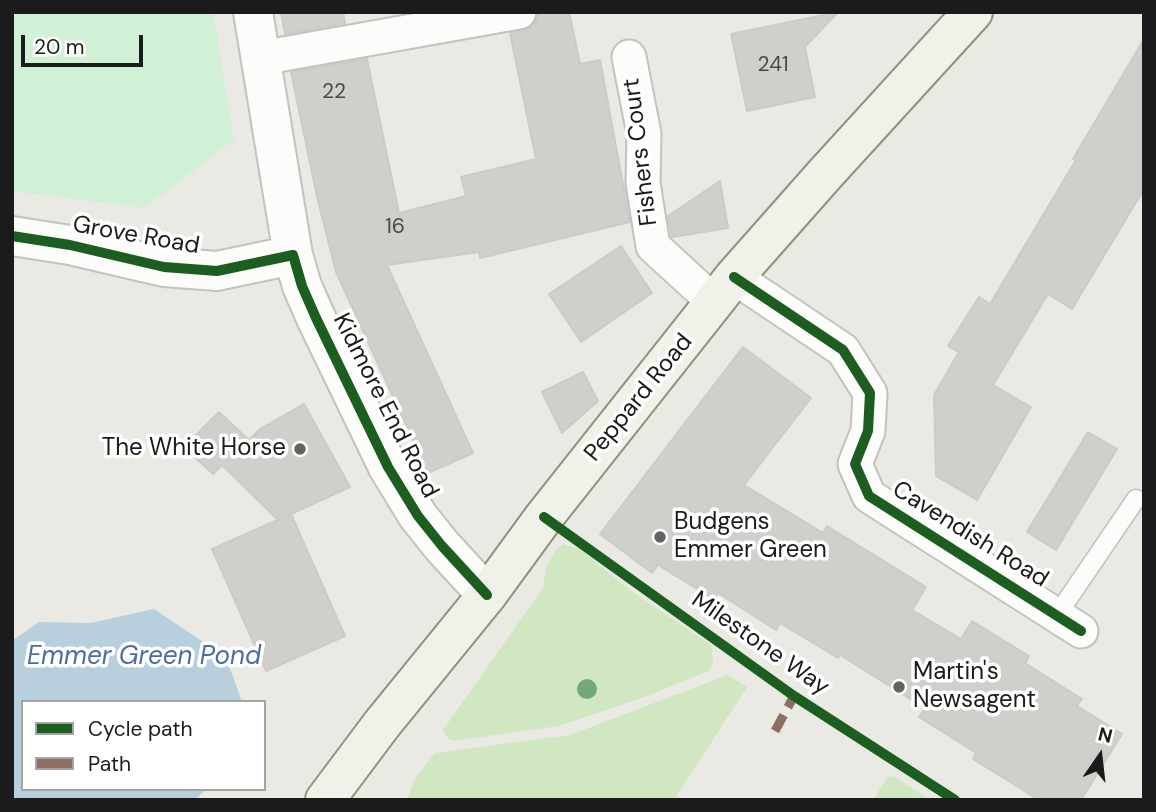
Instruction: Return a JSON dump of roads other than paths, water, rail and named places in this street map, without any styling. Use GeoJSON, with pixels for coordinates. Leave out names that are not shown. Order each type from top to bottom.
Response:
{"type":"FeatureCollection","features":[{"type":"Feature","properties":{"kind":"main road","name":"Peppard Road"},"geometry":{"type":"LineString","coordinates":[[325,800],[382,724],[487,595],[544,517],[725,290],[826,173],[973,12]]}},
{"type":"Feature","properties":{"kind":"street","name":"Kidmore End Road"},"geometry":{"type":"LineString","coordinates":[[253,12],[293,255],[302,286],[388,467],[418,516],[442,547],[487,595]]}},
{"type":"Feature","properties":{"kind":"street"},"geometry":{"type":"LineString","coordinates":[[261,58],[519,12]]}},
{"type":"Feature","properties":{"kind":"street","name":"Fishers Court"},"geometry":{"type":"LineString","coordinates":[[629,57],[644,134],[643,183],[653,246],[725,290]]}},
{"type":"Feature","properties":{"kind":"street","name":"Grove Road"},"geometry":{"type":"LineString","coordinates":[[12,236],[69,245],[164,267],[218,271],[293,255]]}},
{"type":"Feature","properties":{"kind":"street","name":"Cavendish Road"},"geometry":{"type":"LineString","coordinates":[[725,290],[843,350],[870,393],[868,431],[855,464],[869,496],[1069,623]]}},
{"type":"Feature","properties":{"kind":"lane"},"geometry":{"type":"LineString","coordinates":[[1069,623],[1136,499]]}},
{"type":"Feature","properties":{"kind":"water","name":"Emmer Green Pond"},"geometry":{"type":"Polygon","coordinates":[[[154,609],[226,657],[241,700],[21,700],[21,791],[204,791],[195,800],[12,800],[12,641],[39,622],[91,623],[154,609]]]}},
{"type":"Feature","properties":{"kind":"place","name":"The White Horse"},"geometry":{"type":"Point","coordinates":[300,449]}},
{"type":"Feature","properties":{"kind":"place","name":"Budgens Emmer Green"},"geometry":{"type":"Point","coordinates":[660,537]}},
{"type":"Feature","properties":{"kind":"place","name":"Martin's Newsagent"},"geometry":{"type":"Point","coordinates":[899,687]}}]}
